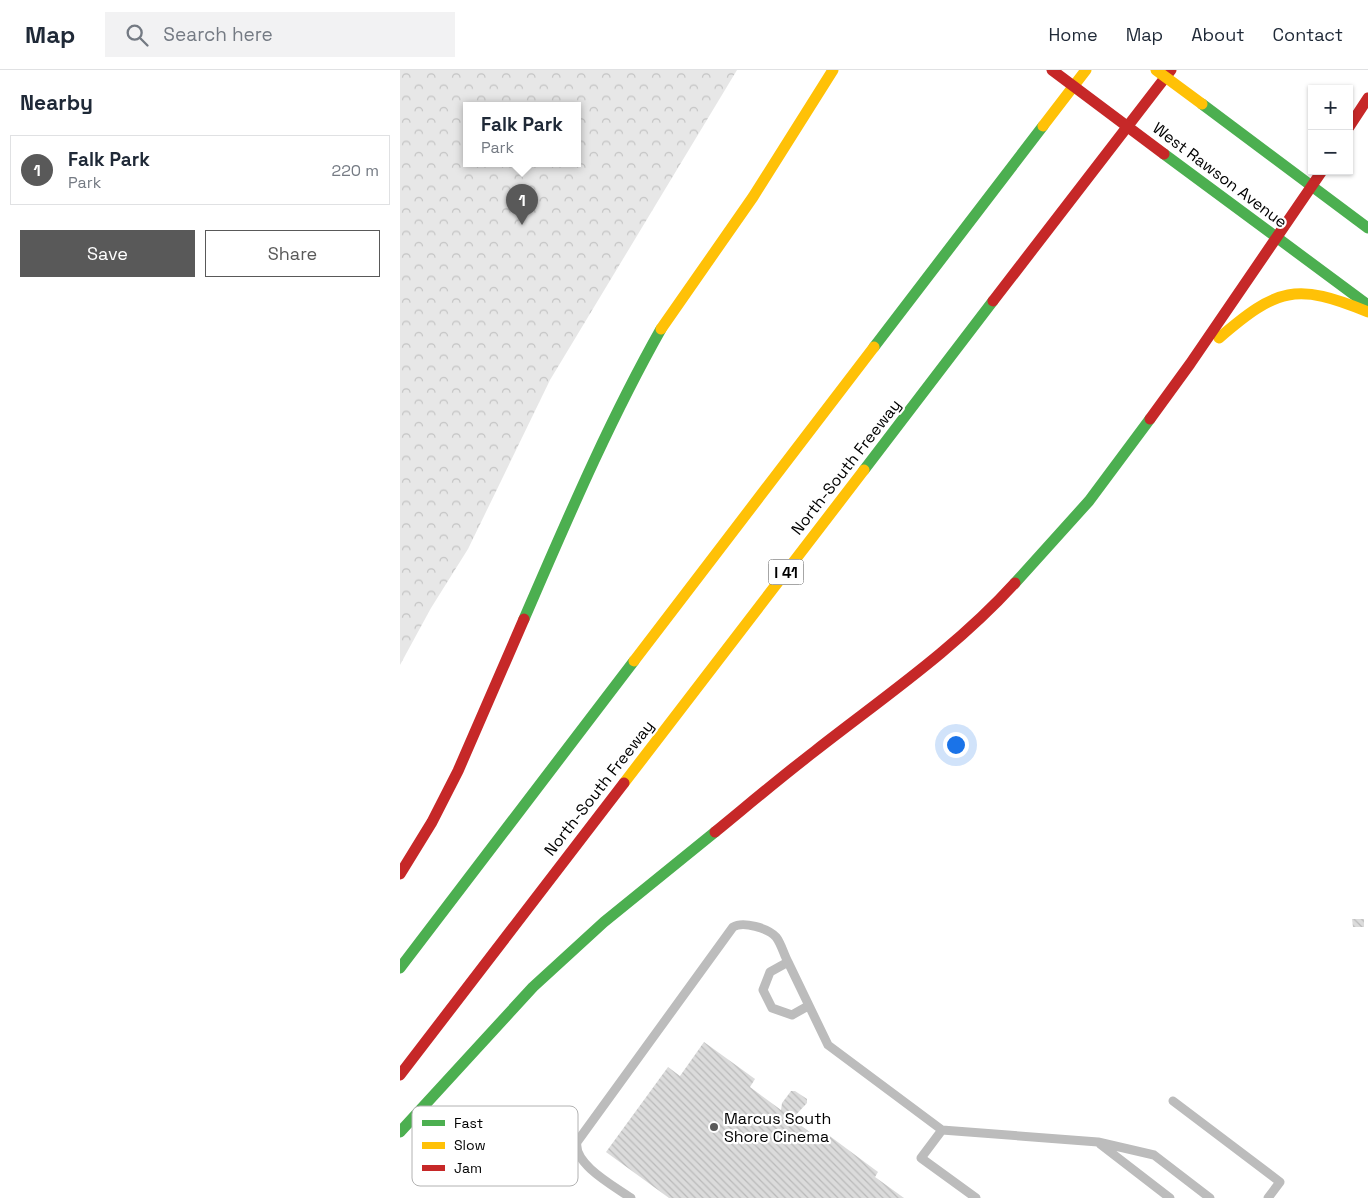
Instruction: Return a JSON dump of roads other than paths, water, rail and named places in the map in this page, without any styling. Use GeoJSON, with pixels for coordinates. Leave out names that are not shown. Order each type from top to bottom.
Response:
{"type":"FeatureCollection","features":[{"type":"Feature","properties":{"kind":"main road"},"geometry":{"type":"LineString","coordinates":[[753,198],[833,70]]}},
{"type":"Feature","properties":{"kind":"main road","name":"West Rawson Avenue"},"geometry":{"type":"LineString","coordinates":[[1052,70],[1368,305]]}},
{"type":"Feature","properties":{"kind":"main road"},"geometry":{"type":"LineString","coordinates":[[400,968],[1086,70]]}},
{"type":"Feature","properties":{"kind":"main road"},"geometry":{"type":"LineString","coordinates":[[1156,70],[1368,228]]}},
{"type":"Feature","properties":{"kind":"main road","name":"North-South Freeway"},"geometry":{"type":"LineString","coordinates":[[400,1075],[1172,70]]}},
{"type":"Feature","properties":{"kind":"main road"},"geometry":{"type":"LineString","coordinates":[[1353,121],[1368,98]]}},
{"type":"Feature","properties":{"kind":"main road"},"geometry":{"type":"LineString","coordinates":[[400,874],[432,822],[458,771],[594,457],[626,392],[674,307],[753,198],[829,100]]}},
{"type":"Feature","properties":{"kind":"main road"},"geometry":{"type":"LineString","coordinates":[[423,1106],[533,987],[604,922],[807,757],[906,683],[1004,595],[1090,501],[1190,364],[1320,175]]}},
{"type":"Feature","properties":{"kind":"main road"},"geometry":{"type":"LineString","coordinates":[[1190,364],[1257,307],[1274,298],[1309,291],[1336,298],[1368,312]]}},
{"type":"Feature","properties":{"kind":"main road"},"geometry":{"type":"LineString","coordinates":[[400,1132],[412,1119]]}},
{"type":"Feature","properties":{"kind":"lane"},"geometry":{"type":"LineString","coordinates":[[578,1144],[733,927],[739,923],[751,924],[776,936],[828,1045],[942,1130],[1098,1142],[1154,1155],[1210,1198]]}},
{"type":"Feature","properties":{"kind":"lane"},"geometry":{"type":"LineString","coordinates":[[788,962],[770,972],[763,990],[772,1008],[792,1015],[808,1006]]}},
{"type":"Feature","properties":{"kind":"lane"},"geometry":{"type":"LineString","coordinates":[[1173,1101],[1280,1182],[1268,1198]]}},
{"type":"Feature","properties":{"kind":"lane"},"geometry":{"type":"LineString","coordinates":[[942,1130],[921,1158],[976,1198]]}},
{"type":"Feature","properties":{"kind":"lane"},"geometry":{"type":"LineString","coordinates":[[1098,1142],[1170,1198]]}},
{"type":"Feature","properties":{"kind":"lane"},"geometry":{"type":"LineString","coordinates":[[578,1152],[584,1163],[631,1198]]}},
{"type":"Feature","properties":{"kind":"place","name":"Falk Park"},"geometry":{"type":"Point","coordinates":[522,225]}},
{"type":"Feature","properties":{"kind":"place","name":"Marcus South Shore Cinema"},"geometry":{"type":"Point","coordinates":[714,1127]}}]}
